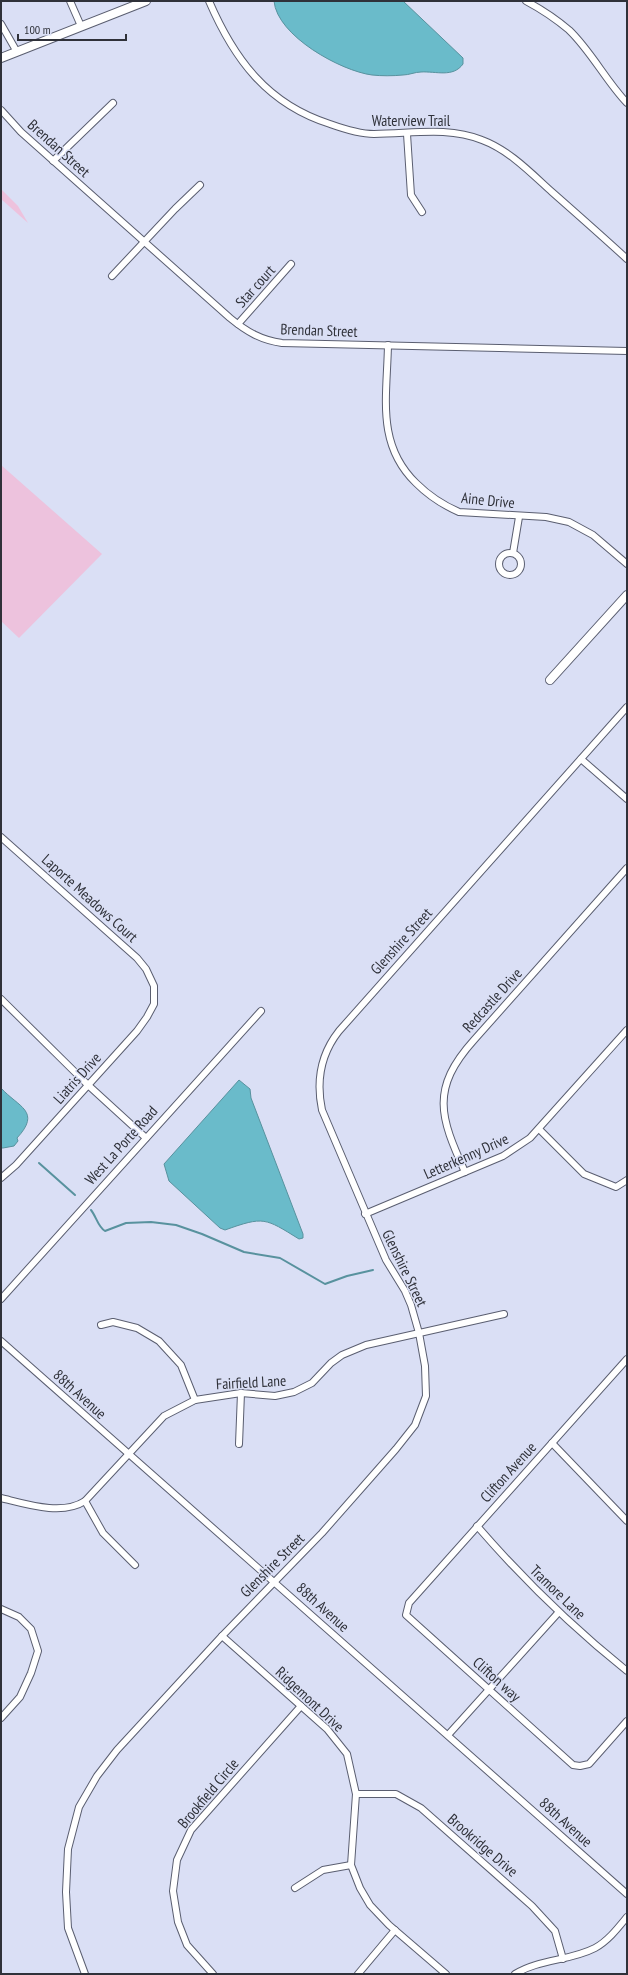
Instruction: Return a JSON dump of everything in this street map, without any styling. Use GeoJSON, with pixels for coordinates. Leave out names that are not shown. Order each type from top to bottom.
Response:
{"type":"FeatureCollection","features":[{"type":"Feature","properties":{"kind":"street"},"geometry":{"type":"LineString","coordinates":[[70,1],[81,26]]}},
{"type":"Feature","properties":{"kind":"street"},"geometry":{"type":"LineString","coordinates":[[1,58],[146,1]]}},
{"type":"Feature","properties":{"kind":"street","name":"Waterview Trail"},"geometry":{"type":"LineString","coordinates":[[209,1],[222,31],[236,53],[256,78],[276,96],[301,112],[346,129],[372,134],[407,134],[437,131],[452,132],[482,140],[495,146],[526,168],[627,259]]}},
{"type":"Feature","properties":{"kind":"street"},"geometry":{"type":"LineString","coordinates":[[526,1],[541,9],[569,31],[612,88],[627,103]]}},
{"type":"Feature","properties":{"kind":"street"},"geometry":{"type":"LineString","coordinates":[[1,24],[17,52]]}},
{"type":"Feature","properties":{"kind":"street"},"geometry":{"type":"LineString","coordinates":[[54,161],[113,103]]}},
{"type":"Feature","properties":{"kind":"street","name":"Brendan Street"},"geometry":{"type":"LineString","coordinates":[[1,110],[21,132],[252,335],[282,343],[627,351]]}},
{"type":"Feature","properties":{"kind":"street"},"geometry":{"type":"LineString","coordinates":[[407,134],[411,195],[422,212]]}},
{"type":"Feature","properties":{"kind":"street"},"geometry":{"type":"LineString","coordinates":[[112,276],[144,241],[200,185]]}},
{"type":"Feature","properties":{"kind":"street","name":"Star court"},"geometry":{"type":"LineString","coordinates":[[238,324],[291,264]]}},
{"type":"Feature","properties":{"kind":"street","name":"Aine Drive"},"geometry":{"type":"LineString","coordinates":[[388,345],[387,430],[393,453],[403,469],[434,499],[459,512],[519,517],[554,518],[576,525],[593,535],[627,564]]}},
{"type":"Feature","properties":{"kind":"street"},"geometry":{"type":"LineString","coordinates":[[513,553],[519,517]]}},
{"type":"Feature","properties":{"kind":"street"},"geometry":{"type":"LineString","coordinates":[[550,680],[627,595]]}},
{"type":"Feature","properties":{"kind":"street","name":"Glenshire Street"},"geometry":{"type":"LineString","coordinates":[[85,1974],[68,1928],[66,1892],[68,1848],[79,1807],[97,1776],[117,1750],[222,1636],[322,1533],[415,1425],[426,1396],[424,1366],[419,1333],[409,1299],[386,1260],[365,1214],[322,1110],[318,1088],[320,1073],[328,1048],[339,1031],[627,707]]}},
{"type":"Feature","properties":{"kind":"street"},"geometry":{"type":"LineString","coordinates":[[581,758],[627,800]]}},
{"type":"Feature","properties":{"kind":"street","name":"Laporte Meadows Court"},"geometry":{"type":"LineString","coordinates":[[1,837],[137,958],[146,969],[154,986]]}},
{"type":"Feature","properties":{"kind":"street","name":"Redcastle Drive"},"geometry":{"type":"LineString","coordinates":[[465,1172],[447,1131],[444,1116],[445,1088],[454,1066],[474,1040],[627,868]]}},
{"type":"Feature","properties":{"kind":"street","name":"Liatris Drive"},"geometry":{"type":"LineString","coordinates":[[1,1178],[16,1165],[137,1031],[154,1004],[154,986]]}},
{"type":"Feature","properties":{"kind":"street"},"geometry":{"type":"LineString","coordinates":[[1,999],[88,1085],[146,1138]]}},
{"type":"Feature","properties":{"kind":"street","name":"West La Porte Road"},"geometry":{"type":"LineString","coordinates":[[1,1299],[261,1011]]}},
{"type":"Feature","properties":{"kind":"street","name":"Letterkenny Drive"},"geometry":{"type":"LineString","coordinates":[[365,1214],[513,1151],[526,1142],[627,1030]]}},
{"type":"Feature","properties":{"kind":"street"},"geometry":{"type":"LineString","coordinates":[[539,1129],[584,1174],[616,1187],[627,1180]]}},
{"type":"Feature","properties":{"kind":"street","name":"Fairfield Lane"},"geometry":{"type":"LineString","coordinates":[[1,1498],[27,1504],[62,1508],[80,1505],[86,1501],[164,1416],[195,1400],[241,1393],[275,1396],[294,1392],[312,1383],[330,1363],[342,1355],[366,1345],[504,1314]]}},
{"type":"Feature","properties":{"kind":"street"},"geometry":{"type":"LineString","coordinates":[[101,1325],[113,1322],[137,1328],[159,1341],[180,1365],[195,1400]]}},
{"type":"Feature","properties":{"kind":"street","name":"88th Avenue"},"geometry":{"type":"LineString","coordinates":[[1,1341],[627,1894]]}},
{"type":"Feature","properties":{"kind":"street","name":"Clifton Avenue"},"geometry":{"type":"LineString","coordinates":[[409,1603],[627,1359]]}},
{"type":"Feature","properties":{"kind":"street"},"geometry":{"type":"LineString","coordinates":[[239,1444],[241,1393]]}},
{"type":"Feature","properties":{"kind":"street"},"geometry":{"type":"LineString","coordinates":[[552,1443],[627,1521]]}},
{"type":"Feature","properties":{"kind":"street"},"geometry":{"type":"LineString","coordinates":[[86,1501],[103,1533],[135,1565]]}},
{"type":"Feature","properties":{"kind":"street","name":"Tramore Lane"},"geometry":{"type":"LineString","coordinates":[[477,1526],[516,1570],[558,1613],[627,1671]]}},
{"type":"Feature","properties":{"kind":"street","name":"Clifton way"},"geometry":{"type":"LineString","coordinates":[[409,1603],[406,1615],[573,1765],[580,1766],[589,1764],[627,1721]]}},
{"type":"Feature","properties":{"kind":"street"},"geometry":{"type":"LineString","coordinates":[[1,1609],[19,1616],[31,1629],[38,1651],[31,1673],[20,1697],[1,1718]]}},
{"type":"Feature","properties":{"kind":"street"},"geometry":{"type":"LineString","coordinates":[[448,1735],[558,1613]]}},
{"type":"Feature","properties":{"kind":"street","name":"Ridgemont Drive"},"geometry":{"type":"LineString","coordinates":[[222,1636],[327,1729],[347,1754],[356,1794],[351,1865],[360,1888],[370,1905],[395,1930],[446,1974]]}},
{"type":"Feature","properties":{"kind":"street","name":"Brookfield Circle"},"geometry":{"type":"LineString","coordinates":[[213,1974],[187,1945],[178,1922],[173,1891],[177,1860],[191,1830],[301,1706]]}},
{"type":"Feature","properties":{"kind":"street","name":"Brookridge Drive"},"geometry":{"type":"LineString","coordinates":[[356,1794],[396,1794],[421,1808],[532,1906],[555,1931],[563,1959]]}},
{"type":"Feature","properties":{"kind":"street"},"geometry":{"type":"LineString","coordinates":[[295,1888],[323,1870],[351,1865]]}},
{"type":"Feature","properties":{"kind":"street"},"geometry":{"type":"LineString","coordinates":[[515,1974],[524,1968],[563,1959],[596,1948],[614,1933],[627,1917]]}},
{"type":"Feature","properties":{"kind":"street"},"geometry":{"type":"LineString","coordinates":[[358,1974],[395,1930]]}},
{"type":"Feature","properties":{"kind":"shaded area"},"geometry":{"type":"Polygon","coordinates":[[[1,189],[18,206],[28,223],[1,199],[1,189]]]}},
{"type":"Feature","properties":{"kind":"shaded area"},"geometry":{"type":"Polygon","coordinates":[[[1,465],[102,554],[19,638],[1,621],[1,465]]]}},
{"type":"Feature","properties":{"kind":"water"},"geometry":{"type":"Polygon","coordinates":[[[274,1],[403,1],[463,58],[463,64],[454,71],[444,73],[416,72],[405,75],[387,76],[372,75],[344,67],[312,50],[298,39],[286,27],[278,14],[274,1]]]}},
{"type":"Feature","properties":{"kind":"water"},"geometry":{"type":"Polygon","coordinates":[[[239,1080],[250,1089],[251,1098],[303,1234],[303,1238],[299,1239],[279,1227],[264,1221],[248,1223],[225,1230],[220,1228],[169,1181],[164,1164],[239,1080]]]}},
{"type":"Feature","properties":{"kind":"water"},"geometry":{"type":"Polygon","coordinates":[[[1,1088],[25,1110],[27,1115],[27,1121],[24,1129],[17,1138],[18,1141],[14,1146],[3,1148],[1,1148],[1,1088]]]}},
{"type":"Feature","properties":{"kind":"waterway"},"geometry":{"type":"LineString","coordinates":[[39,1163],[75,1195]]}},
{"type":"Feature","properties":{"kind":"waterway"},"geometry":{"type":"LineString","coordinates":[[91,1210],[105,1231],[126,1223],[151,1222],[176,1225],[202,1234],[244,1252],[280,1258],[325,1284],[347,1276],[373,1270]]}}]}
